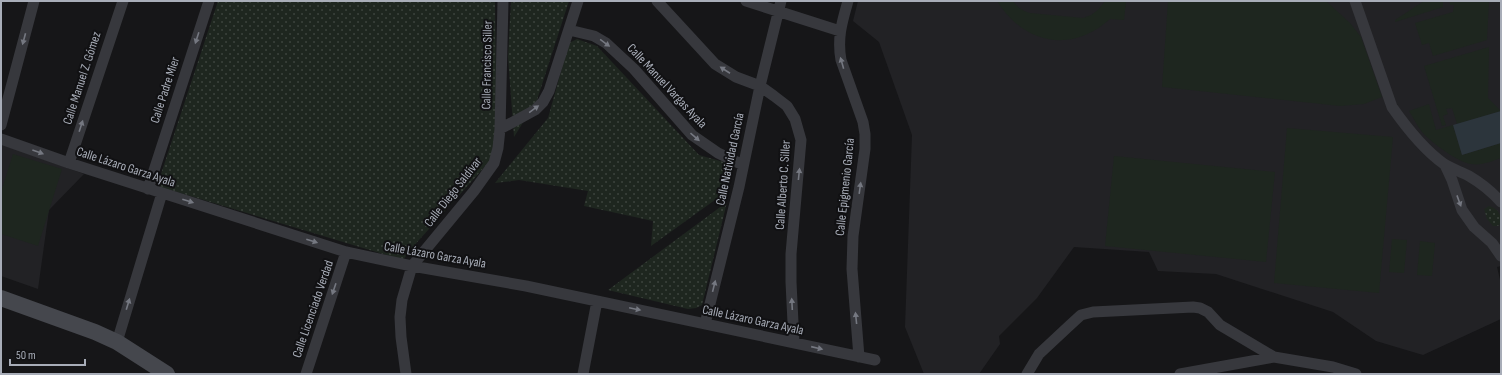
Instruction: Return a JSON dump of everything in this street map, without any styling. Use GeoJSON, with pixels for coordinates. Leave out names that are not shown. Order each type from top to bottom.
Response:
{"type":"FeatureCollection","features":[{"type":"Feature","properties":{"kind":"main road"},"geometry":{"type":"LineString","coordinates":[[1,298],[89,329],[117,342],[167,374]]}},
{"type":"Feature","properties":{"kind":"street"},"geometry":{"type":"LineString","coordinates":[[1,125],[34,1]]}},
{"type":"Feature","properties":{"kind":"street","name":"Calle Manuel Z. Gómez"},"geometry":{"type":"LineString","coordinates":[[69,163],[123,1]]}},
{"type":"Feature","properties":{"kind":"street","name":"Calle Padre Mier"},"geometry":{"type":"LineString","coordinates":[[148,188],[209,1]]}},
{"type":"Feature","properties":{"kind":"street","name":"Calle Francisco Siller"},"geometry":{"type":"LineString","coordinates":[[500,129],[503,1]]}},
{"type":"Feature","properties":{"kind":"street"},"geometry":{"type":"LineString","coordinates":[[500,129],[535,110],[543,102],[549,91],[578,1]]}},
{"type":"Feature","properties":{"kind":"street","name":"Calle Alberto C. Siller"},"geometry":{"type":"LineString","coordinates":[[657,1],[715,64],[736,77],[760,86],[787,106],[796,119],[801,140],[791,254],[794,343]]}},
{"type":"Feature","properties":{"kind":"street"},"geometry":{"type":"LineString","coordinates":[[746,1],[780,6],[840,31]]}},
{"type":"Feature","properties":{"kind":"street","name":"Calle Epigmenio García"},"geometry":{"type":"LineString","coordinates":[[848,1],[839,39],[841,60],[863,122],[865,134],[865,149],[853,242],[852,269],[859,357]]}},
{"type":"Feature","properties":{"kind":"street"},"geometry":{"type":"LineString","coordinates":[[1355,1],[1392,107],[1416,138],[1445,164],[1470,177],[1493,194],[1501,202]]}},
{"type":"Feature","properties":{"kind":"street","name":"Calle Natividad García"},"geometry":{"type":"LineString","coordinates":[[705,324],[739,187],[760,86],[780,6]]}},
{"type":"Feature","properties":{"kind":"street","name":"Calle Manuel Vargas Ayala"},"geometry":{"type":"LineString","coordinates":[[569,30],[594,36],[606,43],[634,69],[692,135],[718,153],[743,165]]}},
{"type":"Feature","properties":{"kind":"street","name":"Calle Diego Saldívar"},"geometry":{"type":"LineString","coordinates":[[406,374],[400,317],[402,300],[412,266],[474,191],[494,163],[498,148],[500,129]]}},
{"type":"Feature","properties":{"kind":"street","name":"Calle Lázaro Garza Ayala"},"geometry":{"type":"LineString","coordinates":[[1,139],[69,163],[346,252],[412,266],[526,286],[875,360]]}},
{"type":"Feature","properties":{"kind":"street"},"geometry":{"type":"LineString","coordinates":[[1445,164],[1462,210],[1474,227],[1492,243],[1501,256]]}},
{"type":"Feature","properties":{"kind":"street"},"geometry":{"type":"LineString","coordinates":[[117,342],[162,193]]}},
{"type":"Feature","properties":{"kind":"street","name":"Calle Licenciado Verdad"},"geometry":{"type":"LineString","coordinates":[[306,374],[346,252]]}},
{"type":"Feature","properties":{"kind":"street"},"geometry":{"type":"LineString","coordinates":[[583,374],[597,301]]}},
{"type":"Feature","properties":{"kind":"street"},"geometry":{"type":"LineString","coordinates":[[1027,374],[1039,354],[1081,315],[1093,312],[1196,307],[1208,312],[1220,325],[1274,357]]}},
{"type":"Feature","properties":{"kind":"street"},"geometry":{"type":"LineString","coordinates":[[1180,374],[1274,357],[1333,367],[1356,374]]}},
{"type":"Feature","properties":{"kind":"shaded area"},"geometry":{"type":"Polygon","coordinates":[[[218,1],[495,1],[497,153],[411,249],[403,260],[157,186],[218,1]]]}},
{"type":"Feature","properties":{"kind":"shaded area"},"geometry":{"type":"Polygon","coordinates":[[[511,1],[569,1],[537,100],[514,137],[508,57],[511,1]]]}},
{"type":"Feature","properties":{"kind":"shaded area"},"geometry":{"type":"Polygon","coordinates":[[[858,1],[1501,1],[1501,266],[1497,267],[1501,284],[1501,319],[1423,355],[1376,341],[1333,312],[1216,274],[1158,271],[1149,252],[1074,247],[1037,298],[999,336],[1000,344],[979,374],[924,374],[905,327],[912,135],[879,42],[853,21],[858,1]]]}},
{"type":"Feature","properties":{"kind":"shaded area"},"geometry":{"type":"Polygon","coordinates":[[[997,1],[1013,1],[1020,9],[1030,13],[1083,18],[1098,10],[1105,1],[1126,1],[1124,20],[1110,19],[1095,30],[1080,37],[1064,40],[1049,39],[1034,35],[1021,27],[1008,16],[997,1]]]}},
{"type":"Feature","properties":{"kind":"shaded area"},"geometry":{"type":"Polygon","coordinates":[[[1168,1],[1326,1],[1350,23],[1361,37],[1382,97],[1364,104],[1340,106],[1162,87],[1168,1]]]}},
{"type":"Feature","properties":{"kind":"shaded area"},"geometry":{"type":"Polygon","coordinates":[[[1424,1],[1443,1],[1443,7],[1395,22],[1395,20],[1424,1]]]}},
{"type":"Feature","properties":{"kind":"shaded area"},"geometry":{"type":"Polygon","coordinates":[[[1450,1],[1489,1],[1487,40],[1433,56],[1429,43],[1422,45],[1415,23],[1453,12],[1454,5],[1450,5],[1450,1]]]}},
{"type":"Feature","properties":{"kind":"shaded area"},"geometry":{"type":"Polygon","coordinates":[[[577,39],[597,46],[699,155],[731,164],[726,192],[651,246],[653,221],[584,206],[588,191],[519,180],[495,183],[548,118],[569,43],[577,39]]]}},
{"type":"Feature","properties":{"kind":"shaded area"},"geometry":{"type":"Polygon","coordinates":[[[1489,47],[1488,98],[1501,111],[1457,124],[1452,108],[1446,109],[1448,114],[1443,116],[1446,125],[1442,126],[1424,66],[1489,47]]]}},
{"type":"Feature","properties":{"kind":"shaded area"},"geometry":{"type":"Polygon","coordinates":[[[1429,104],[1436,130],[1453,125],[1462,155],[1501,143],[1501,158],[1483,164],[1471,164],[1452,156],[1431,141],[1418,127],[1409,111],[1429,104]]]}},
{"type":"Feature","properties":{"kind":"shaded area"},"geometry":{"type":"Polygon","coordinates":[[[1501,111],[1501,143],[1462,155],[1453,125],[1501,111]]]}},
{"type":"Feature","properties":{"kind":"shaded area"},"geometry":{"type":"Polygon","coordinates":[[[1287,128],[1393,137],[1379,293],[1274,283],[1287,128]]]}},
{"type":"Feature","properties":{"kind":"shaded area"},"geometry":{"type":"Polygon","coordinates":[[[1,144],[84,174],[49,210],[38,289],[1,276],[1,144]]]}},
{"type":"Feature","properties":{"kind":"shaded area"},"geometry":{"type":"Polygon","coordinates":[[[13,154],[62,169],[38,246],[1,234],[1,192],[13,154]]]}},
{"type":"Feature","properties":{"kind":"shaded area"},"geometry":{"type":"Polygon","coordinates":[[[1114,156],[1275,172],[1266,262],[1105,246],[1114,156]]]}},
{"type":"Feature","properties":{"kind":"shaded area"},"geometry":{"type":"Polygon","coordinates":[[[727,202],[702,305],[696,308],[688,309],[608,290],[727,202]]]}},
{"type":"Feature","properties":{"kind":"shaded area"},"geometry":{"type":"Polygon","coordinates":[[[1489,206],[1495,208],[1500,214],[1501,223],[1498,226],[1493,226],[1487,219],[1484,209],[1489,206]]]}},
{"type":"Feature","properties":{"kind":"shaded area"},"geometry":{"type":"Polygon","coordinates":[[[1392,239],[1407,240],[1404,273],[1389,272],[1392,239]]]}},
{"type":"Feature","properties":{"kind":"shaded area"},"geometry":{"type":"Polygon","coordinates":[[[1420,241],[1435,243],[1432,276],[1417,275],[1420,241]]]}}]}
